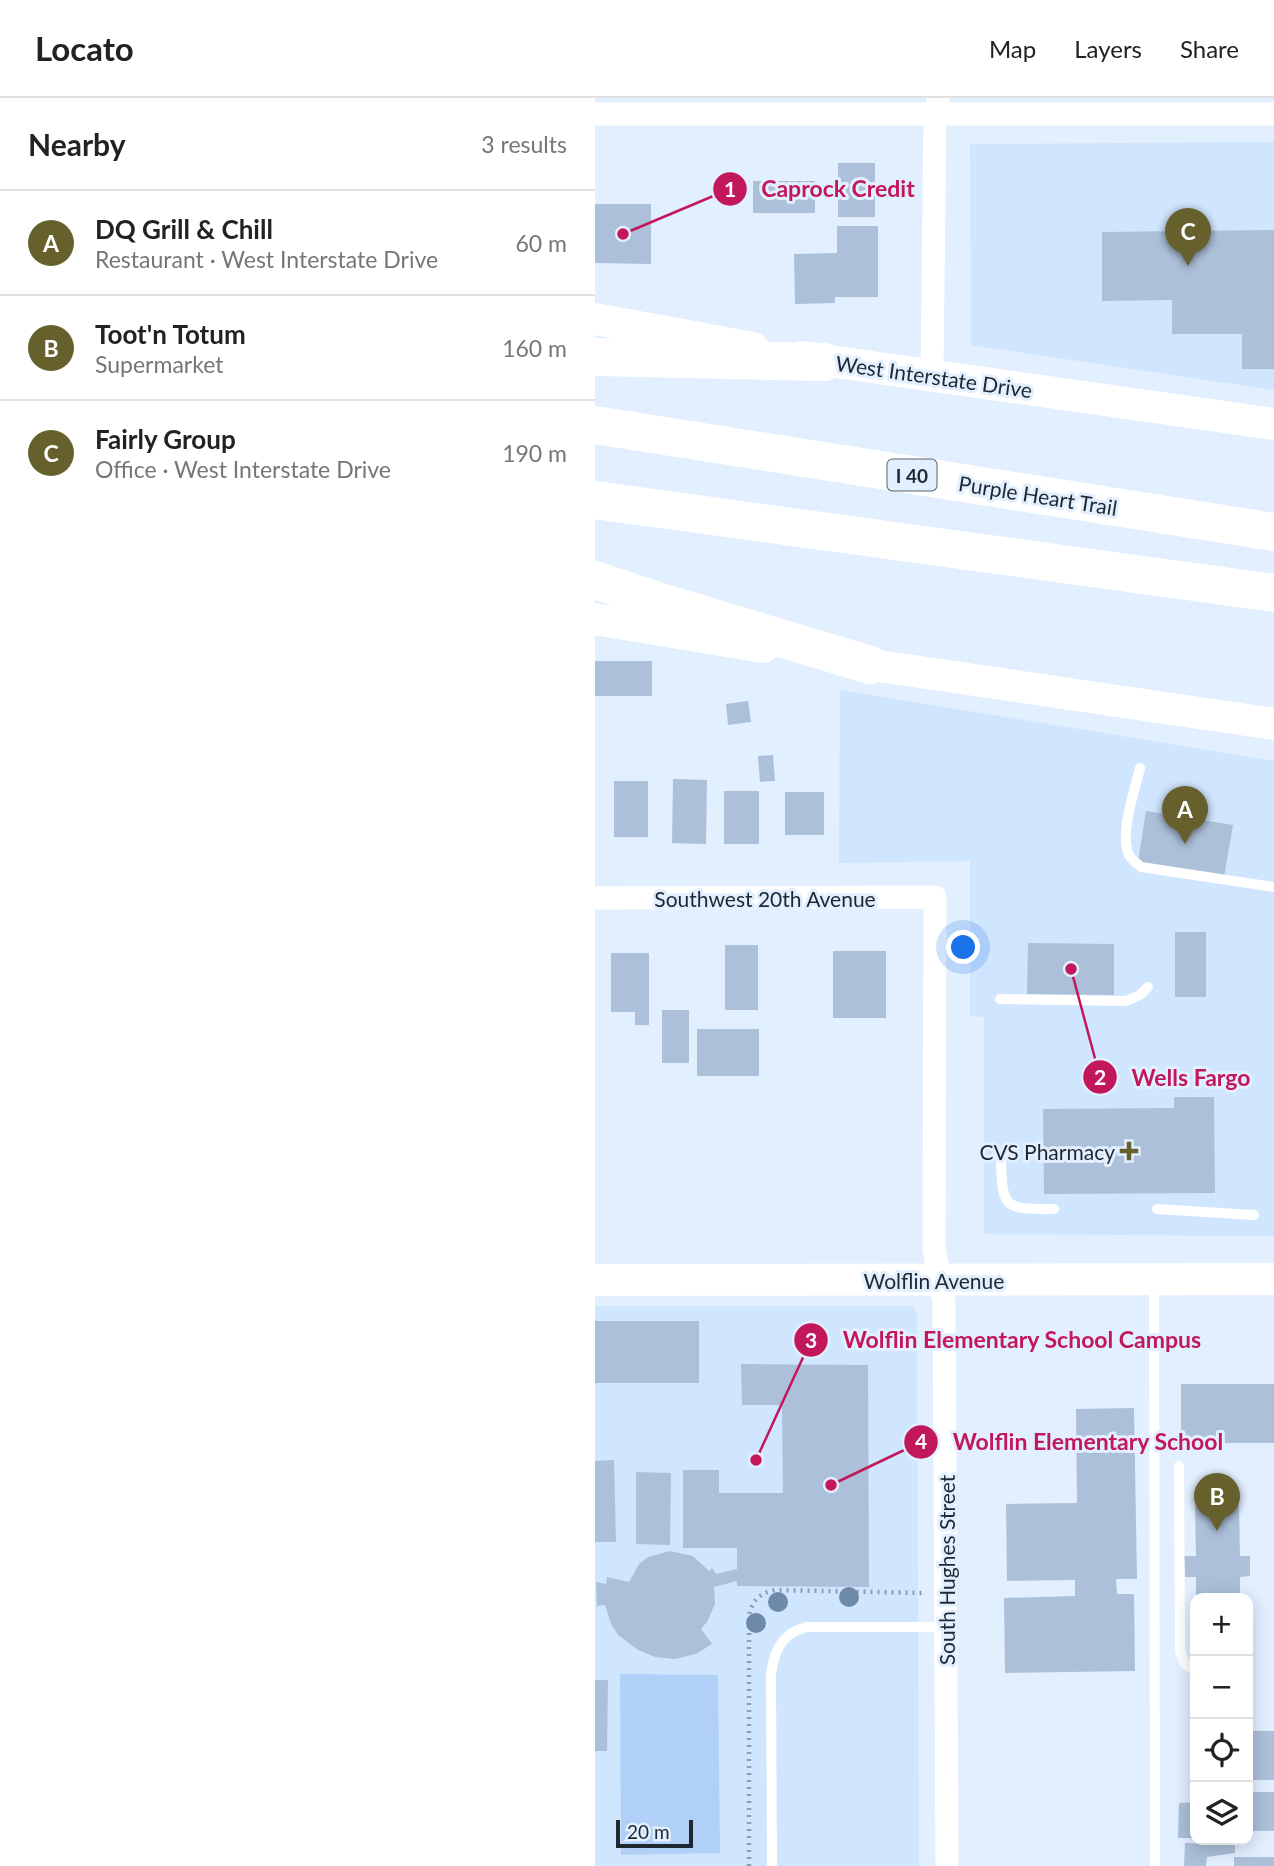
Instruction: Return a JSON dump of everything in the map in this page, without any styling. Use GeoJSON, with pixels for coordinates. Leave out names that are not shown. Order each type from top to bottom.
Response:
{"type":"FeatureCollection","features":[{"type":"Feature","properties":{"kind":"highway"},"geometry":{"type":"LineString","coordinates":[[595,357],[825,362]]}},
{"type":"Feature","properties":{"kind":"highway","name":"Purple Heart Trail"},"geometry":{"type":"LineString","coordinates":[[595,425],[1274,532]]}},
{"type":"Feature","properties":{"kind":"highway"},"geometry":{"type":"LineString","coordinates":[[595,500],[1274,593]]}},
{"type":"Feature","properties":{"kind":"highway"},"geometry":{"type":"LineString","coordinates":[[595,580],[870,665]]}},
{"type":"Feature","properties":{"kind":"main road","name":"West Interstate Drive"},"geometry":{"type":"LineString","coordinates":[[595,319],[825,362],[1274,425]]}},
{"type":"Feature","properties":{"kind":"main road"},"geometry":{"type":"LineString","coordinates":[[1196,413],[1274,437]]}},
{"type":"Feature","properties":{"kind":"main road"},"geometry":{"type":"LineString","coordinates":[[595,620],[870,665],[1274,724]]}},
{"type":"Feature","properties":{"kind":"main road"},"geometry":{"type":"LineString","coordinates":[[1218,715],[1274,700]]}},
{"type":"Feature","properties":{"kind":"main road","name":"Wolflin Avenue"},"geometry":{"type":"LineString","coordinates":[[595,1280],[1274,1279]]}},
{"type":"Feature","properties":{"kind":"street"},"geometry":{"type":"LineString","coordinates":[[595,114],[937,106],[1274,114]]}},
{"type":"Feature","properties":{"kind":"street"},"geometry":{"type":"LineString","coordinates":[[932,375],[937,106]]}},
{"type":"Feature","properties":{"kind":"street","name":"Southwest 20th Avenue"},"geometry":{"type":"LineString","coordinates":[[595,898],[936,897]]}},
{"type":"Feature","properties":{"kind":"street","name":"South Hughes Street"},"geometry":{"type":"LineString","coordinates":[[936,897],[934,1248],[944,1303],[947,1866]]}},
{"type":"Feature","properties":{"kind":"lane"},"geometry":{"type":"LineString","coordinates":[[1140,768],[1128,820],[1126,843],[1129,857],[1141,867],[1274,887]]}},
{"type":"Feature","properties":{"kind":"lane"},"geometry":{"type":"LineString","coordinates":[[1000,999],[1126,1001],[1140,995],[1148,987]]}},
{"type":"Feature","properties":{"kind":"lane"},"geometry":{"type":"LineString","coordinates":[[1001,1159],[1001,1188],[1005,1200],[1013,1207],[1055,1209]]}},
{"type":"Feature","properties":{"kind":"lane"},"geometry":{"type":"LineString","coordinates":[[1157,1209],[1254,1215]]}},
{"type":"Feature","properties":{"kind":"lane"},"geometry":{"type":"LineString","coordinates":[[1154,1280],[1155,1866]]}},
{"type":"Feature","properties":{"kind":"lane"},"geometry":{"type":"LineString","coordinates":[[1179,1466],[1181,1652],[1185,1664],[1190,1668]]}},
{"type":"Feature","properties":{"kind":"lane"},"geometry":{"type":"LineString","coordinates":[[772,1866],[771,1675],[773,1656],[781,1641],[793,1630],[806,1626],[947,1626]]}},
{"type":"Feature","properties":{"kind":"shaded area"},"geometry":{"type":"Polygon","coordinates":[[[1274,142],[1274,390],[971,345],[970,144],[1274,142]]]}},
{"type":"Feature","properties":{"kind":"shaded area"},"geometry":{"type":"Polygon","coordinates":[[[840,690],[1274,761],[1274,1236],[984,1234],[984,1017],[970,1016],[970,861],[839,863],[840,690]]]}},
{"type":"Feature","properties":{"kind":"shaded area"},"geometry":{"type":"Polygon","coordinates":[[[595,1306],[912,1306],[917,1312],[919,1866],[595,1866],[595,1306]]]}},
{"type":"Feature","properties":{"kind":"shaded area"},"geometry":{"type":"Polygon","coordinates":[[[620,1674],[718,1675],[720,1853],[621,1855],[620,1674]]]}},
{"type":"Feature","properties":{"kind":"building"},"geometry":{"type":"Polygon","coordinates":[[[838,163],[875,163],[875,217],[838,217],[838,163]]]}},
{"type":"Feature","properties":{"kind":"building"},"geometry":{"type":"Polygon","coordinates":[[[753,181],[815,181],[815,213],[753,213],[753,181]]]}},
{"type":"Feature","properties":{"kind":"building"},"geometry":{"type":"Polygon","coordinates":[[[595,204],[651,204],[651,264],[595,263],[595,204]]]}},
{"type":"Feature","properties":{"kind":"building"},"geometry":{"type":"Polygon","coordinates":[[[837,226],[878,226],[878,297],[835,297],[835,303],[795,304],[794,254],[837,253],[837,226]]]}},
{"type":"Feature","properties":{"kind":"building"},"geometry":{"type":"Polygon","coordinates":[[[1274,230],[1274,369],[1242,369],[1242,334],[1172,334],[1172,300],[1102,301],[1102,232],[1274,230]]]}},
{"type":"Feature","properties":{"kind":"building"},"geometry":{"type":"Polygon","coordinates":[[[595,661],[652,661],[652,696],[595,696],[595,661]]]}},
{"type":"Feature","properties":{"kind":"building"},"geometry":{"type":"Polygon","coordinates":[[[748,701],[751,722],[728,725],[726,704],[748,701]]]}},
{"type":"Feature","properties":{"kind":"building"},"geometry":{"type":"Polygon","coordinates":[[[773,755],[775,781],[760,782],[758,756],[773,755]]]}},
{"type":"Feature","properties":{"kind":"building"},"geometry":{"type":"Polygon","coordinates":[[[673,779],[707,780],[706,844],[672,843],[673,779]]]}},
{"type":"Feature","properties":{"kind":"building"},"geometry":{"type":"Polygon","coordinates":[[[614,781],[648,781],[648,837],[614,837],[614,781]]]}},
{"type":"Feature","properties":{"kind":"building"},"geometry":{"type":"Polygon","coordinates":[[[724,791],[759,791],[759,844],[724,844],[724,791]]]}},
{"type":"Feature","properties":{"kind":"building"},"geometry":{"type":"Polygon","coordinates":[[[785,792],[824,792],[824,835],[785,835],[785,792]]]}},
{"type":"Feature","properties":{"kind":"building"},"geometry":{"type":"Polygon","coordinates":[[[1146,811],[1233,825],[1224,877],[1138,862],[1146,811]]]}},
{"type":"Feature","properties":{"kind":"building"},"geometry":{"type":"Polygon","coordinates":[[[1175,932],[1206,932],[1206,997],[1175,997],[1175,932]]]}},
{"type":"Feature","properties":{"kind":"building"},"geometry":{"type":"Polygon","coordinates":[[[1028,943],[1114,944],[1114,995],[1027,994],[1028,943]]]}},
{"type":"Feature","properties":{"kind":"building"},"geometry":{"type":"Polygon","coordinates":[[[725,945],[758,945],[758,1010],[725,1010],[725,945]]]}},
{"type":"Feature","properties":{"kind":"building"},"geometry":{"type":"Polygon","coordinates":[[[833,951],[886,951],[886,1018],[833,1018],[833,951]]]}},
{"type":"Feature","properties":{"kind":"building"},"geometry":{"type":"Polygon","coordinates":[[[611,953],[649,953],[649,1025],[635,1025],[635,1012],[611,1012],[611,953]]]}},
{"type":"Feature","properties":{"kind":"building"},"geometry":{"type":"Polygon","coordinates":[[[662,1010],[689,1010],[689,1063],[662,1063],[662,1010]]]}},
{"type":"Feature","properties":{"kind":"building"},"geometry":{"type":"Polygon","coordinates":[[[697,1029],[759,1029],[759,1076],[697,1076],[697,1029]]]}},
{"type":"Feature","properties":{"kind":"building","name":"CVS Pharmacy"},"geometry":{"type":"Polygon","coordinates":[[[1174,1097],[1214,1097],[1215,1193],[1044,1194],[1043,1109],[1174,1108],[1174,1097]]]}},
{"type":"Feature","properties":{"kind":"building"},"geometry":{"type":"Polygon","coordinates":[[[595,1321],[699,1321],[699,1383],[595,1383],[595,1321]]]}},
{"type":"Feature","properties":{"kind":"building"},"geometry":{"type":"Polygon","coordinates":[[[741,1364],[868,1365],[869,1587],[737,1586],[737,1581],[714,1587],[715,1604],[701,1629],[712,1644],[696,1654],[675,1659],[655,1657],[638,1650],[618,1635],[605,1605],[597,1606],[596,1582],[606,1584],[607,1577],[629,1582],[639,1564],[648,1557],[670,1551],[693,1556],[709,1571],[712,1568],[716,1574],[737,1569],[737,1548],[683,1548],[683,1470],[719,1470],[719,1493],[783,1493],[782,1405],[742,1405],[741,1364]]]}},
{"type":"Feature","properties":{"kind":"building"},"geometry":{"type":"Polygon","coordinates":[[[1181,1384],[1274,1384],[1274,1443],[1181,1443],[1181,1384]]]}},
{"type":"Feature","properties":{"kind":"building"},"geometry":{"type":"Polygon","coordinates":[[[1134,1408],[1137,1579],[1116,1579],[1117,1594],[1134,1594],[1135,1671],[1005,1673],[1004,1598],[1075,1596],[1075,1580],[1007,1581],[1006,1504],[1077,1503],[1076,1409],[1134,1408]]]}},
{"type":"Feature","properties":{"kind":"building"},"geometry":{"type":"Polygon","coordinates":[[[614,1460],[616,1542],[595,1542],[595,1461],[614,1460]]]}},
{"type":"Feature","properties":{"kind":"building"},"geometry":{"type":"Polygon","coordinates":[[[636,1472],[671,1473],[670,1545],[636,1544],[636,1472]]]}},
{"type":"Feature","properties":{"kind":"building"},"geometry":{"type":"Polygon","coordinates":[[[1239,1505],[1240,1556],[1250,1556],[1250,1576],[1240,1577],[1240,1593],[1196,1593],[1196,1577],[1185,1577],[1184,1556],[1196,1556],[1195,1506],[1239,1505]]]}},
{"type":"Feature","properties":{"kind":"building"},"geometry":{"type":"Polygon","coordinates":[[[595,1680],[608,1680],[607,1751],[595,1751],[595,1680]]]}},
{"type":"Feature","properties":{"kind":"building"},"geometry":{"type":"Polygon","coordinates":[[[1253,1731],[1274,1731],[1274,1780],[1253,1780],[1253,1731]]]}},
{"type":"Feature","properties":{"kind":"building"},"geometry":{"type":"Polygon","coordinates":[[[1253,1792],[1274,1792],[1274,1831],[1253,1831],[1253,1792]]]}},
{"type":"Feature","properties":{"kind":"building"},"geometry":{"type":"Polygon","coordinates":[[[1190,1802],[1190,1838],[1178,1838],[1179,1803],[1190,1802]]]}},
{"type":"Feature","properties":{"kind":"building"},"geometry":{"type":"Polygon","coordinates":[[[1185,1843],[1235,1845],[1235,1853],[1207,1857],[1206,1866],[1184,1866],[1185,1843]]]}},
{"type":"Feature","properties":{"kind":"building"},"geometry":{"type":"Polygon","coordinates":[[[1234,1857],[1274,1857],[1274,1866],[1234,1866],[1234,1857]]]}},
{"type":"Feature","properties":{"kind":"place","name":"Caprock Credit"},"geometry":{"type":"Point","coordinates":[623,234]}},
{"type":"Feature","properties":{"kind":"place","name":"Fairly Group"},"geometry":{"type":"Point","coordinates":[1188,266]}},
{"type":"Feature","properties":{"kind":"place","name":"DQ Grill & Chill"},"geometry":{"type":"Point","coordinates":[1185,844]}},
{"type":"Feature","properties":{"kind":"place","name":"Wells Fargo"},"geometry":{"type":"Point","coordinates":[1071,969]}},
{"type":"Feature","properties":{"kind":"place","name":"CVS Pharmacy"},"geometry":{"type":"Point","coordinates":[1129,1151]}},
{"type":"Feature","properties":{"kind":"place","name":"Wolflin Elementary School Campus"},"geometry":{"type":"Point","coordinates":[756,1460]}},
{"type":"Feature","properties":{"kind":"place","name":"Wolflin Elementary School"},"geometry":{"type":"Point","coordinates":[831,1485]}},
{"type":"Feature","properties":{"kind":"place","name":"Toot'n Totum"},"geometry":{"type":"Point","coordinates":[1217,1531]}}]}
